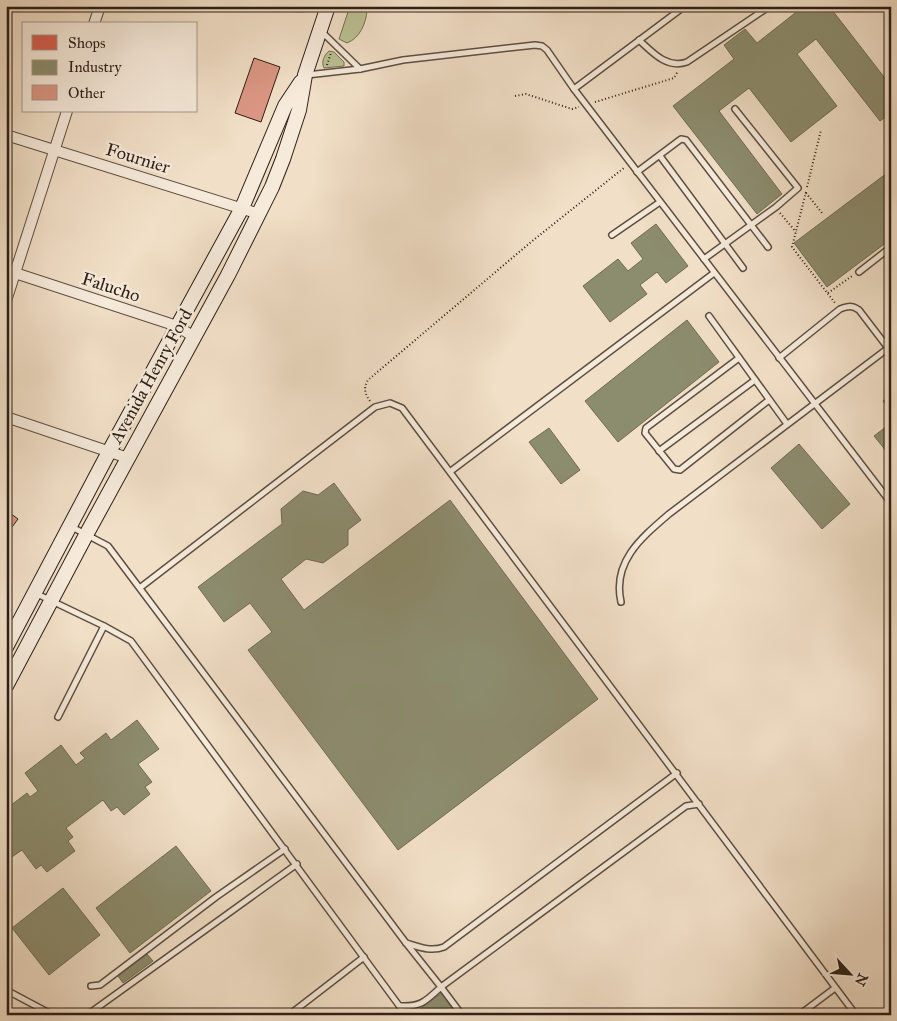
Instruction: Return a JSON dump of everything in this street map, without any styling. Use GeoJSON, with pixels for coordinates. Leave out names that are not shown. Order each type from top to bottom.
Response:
{"type":"FeatureCollection","features":[{"type":"Feature","properties":{"kind":"main road","name":"Avenida Henry Ford"},"geometry":{"type":"LineString","coordinates":[[6,686],[194,337],[272,187],[299,110],[305,75],[328,6]]}},
{"type":"Feature","properties":{"kind":"main road","name":"Avenida Henry Ford"},"geometry":{"type":"LineString","coordinates":[[6,647],[110,450],[242,208],[285,106],[305,75]]}},
{"type":"Feature","properties":{"kind":"street"},"geometry":{"type":"LineString","coordinates":[[95,22],[100,6]]}},
{"type":"Feature","properties":{"kind":"street"},"geometry":{"type":"LineString","coordinates":[[6,301],[67,112]]}},
{"type":"Feature","properties":{"kind":"street","name":"Fournier"},"geometry":{"type":"LineString","coordinates":[[6,135],[259,214]]}},
{"type":"Feature","properties":{"kind":"street","name":"Falucho"},"geometry":{"type":"LineString","coordinates":[[15,273],[177,326],[194,337]]}},
{"type":"Feature","properties":{"kind":"street"},"geometry":{"type":"LineString","coordinates":[[6,417],[110,450],[128,458]]}},
{"type":"Feature","properties":{"kind":"lane"},"geometry":{"type":"LineString","coordinates":[[574,89],[685,6]]}},
{"type":"Feature","properties":{"kind":"lane"},"geometry":{"type":"LineString","coordinates":[[640,40],[657,57],[668,63],[681,64],[688,62],[770,6]]}},
{"type":"Feature","properties":{"kind":"lane"},"geometry":{"type":"LineString","coordinates":[[320,30],[360,69]]}},
{"type":"Feature","properties":{"kind":"lane"},"geometry":{"type":"LineString","coordinates":[[305,75],[360,69],[403,60],[535,45],[542,46],[547,50],[630,163],[891,503]]}},
{"type":"Feature","properties":{"kind":"lane"},"geometry":{"type":"LineString","coordinates":[[704,259],[776,207],[798,188],[735,109]]}},
{"type":"Feature","properties":{"kind":"lane"},"geometry":{"type":"LineString","coordinates":[[637,172],[681,139],[686,140],[768,247]]}},
{"type":"Feature","properties":{"kind":"lane"},"geometry":{"type":"LineString","coordinates":[[660,156],[744,268]]}},
{"type":"Feature","properties":{"kind":"lane"},"geometry":{"type":"LineString","coordinates":[[612,235],[660,202]]}},
{"type":"Feature","properties":{"kind":"lane"},"geometry":{"type":"LineString","coordinates":[[858,272],[891,247]]}},
{"type":"Feature","properties":{"kind":"lane"},"geometry":{"type":"LineString","coordinates":[[451,471],[714,273]]}},
{"type":"Feature","properties":{"kind":"lane"},"geometry":{"type":"LineString","coordinates":[[621,602],[618,592],[623,564],[642,537],[786,424],[889,347],[854,306],[848,306],[840,309],[779,358]]}},
{"type":"Feature","properties":{"kind":"lane"},"geometry":{"type":"LineString","coordinates":[[709,316],[786,424]]}},
{"type":"Feature","properties":{"kind":"lane"},"geometry":{"type":"LineString","coordinates":[[739,358],[646,428],[645,433],[674,469],[680,470],[769,400]]}},
{"type":"Feature","properties":{"kind":"lane"},"geometry":{"type":"LineString","coordinates":[[659,451],[755,380]]}},
{"type":"Feature","properties":{"kind":"lane"},"geometry":{"type":"LineString","coordinates":[[141,587],[375,407],[390,403],[402,408],[451,471],[856,1015]]}},
{"type":"Feature","properties":{"kind":"lane"},"geometry":{"type":"LineString","coordinates":[[70,526],[108,546],[141,587],[406,943],[462,1015]]}},
{"type":"Feature","properties":{"kind":"lane"},"geometry":{"type":"LineString","coordinates":[[35,593],[124,635],[136,647],[406,1015]]}},
{"type":"Feature","properties":{"kind":"lane"},"geometry":{"type":"LineString","coordinates":[[58,717],[104,626]]}},
{"type":"Feature","properties":{"kind":"lane"},"geometry":{"type":"LineString","coordinates":[[406,943],[427,949],[444,947],[676,773]]}},
{"type":"Feature","properties":{"kind":"lane"},"geometry":{"type":"LineString","coordinates":[[400,1006],[415,1006],[426,1001],[442,987],[686,806],[699,804]]}},
{"type":"Feature","properties":{"kind":"lane"},"geometry":{"type":"LineString","coordinates":[[91,986],[100,986],[216,897],[285,849]]}},
{"type":"Feature","properties":{"kind":"lane"},"geometry":{"type":"LineString","coordinates":[[87,1015],[296,864]]}},
{"type":"Feature","properties":{"kind":"lane"},"geometry":{"type":"LineString","coordinates":[[289,1015],[364,957]]}},
{"type":"Feature","properties":{"kind":"lane"},"geometry":{"type":"LineString","coordinates":[[799,1015],[835,988]]}},
{"type":"Feature","properties":{"kind":"lane"},"geometry":{"type":"LineString","coordinates":[[6,990],[54,1014]]}},
{"type":"Feature","properties":{"kind":"path"},"geometry":{"type":"LineString","coordinates":[[327,66],[331,53]]}},
{"type":"Feature","properties":{"kind":"path"},"geometry":{"type":"LineString","coordinates":[[515,96],[526,94],[572,108],[674,78],[681,64]]}},
{"type":"Feature","properties":{"kind":"path"},"geometry":{"type":"LineString","coordinates":[[821,130],[792,247],[840,309]]}},
{"type":"Feature","properties":{"kind":"path"},"geometry":{"type":"LineString","coordinates":[[375,407],[365,394],[365,384],[368,380],[531,242],[630,163]]}},
{"type":"Feature","properties":{"kind":"path"},"geometry":{"type":"LineString","coordinates":[[806,192],[822,213]]}},
{"type":"Feature","properties":{"kind":"path"},"geometry":{"type":"LineString","coordinates":[[776,207],[796,232]]}},
{"type":"Feature","properties":{"kind":"path"},"geometry":{"type":"LineString","coordinates":[[828,294],[858,272]]}},
{"type":"Feature","properties":{"kind":"green space"},"geometry":{"type":"Polygon","coordinates":[[[350,6],[364,6],[367,11],[362,30],[352,41],[347,43],[339,39],[350,6]]]}},
{"type":"Feature","properties":{"kind":"green space"},"geometry":{"type":"Polygon","coordinates":[[[329,51],[334,52],[344,62],[344,66],[324,68],[324,59],[329,51]]]}},
{"type":"Feature","properties":{"kind":"building: Shops"},"geometry":{"type":"Polygon","coordinates":[[[244,6],[306,6],[304,12],[244,10],[244,6]]]}},
{"type":"Feature","properties":{"kind":"building: Industry"},"geometry":{"type":"Polygon","coordinates":[[[804,6],[829,6],[891,86],[891,113],[880,121],[816,39],[797,54],[837,106],[791,142],[749,88],[719,111],[782,194],[757,214],[673,106],[734,59],[724,45],[745,29],[757,43],[804,6]]]}},
{"type":"Feature","properties":{"kind":"building: Industry"},"geometry":{"type":"Polygon","coordinates":[[[891,170],[891,239],[827,287],[794,243],[891,170]]]}},
{"type":"Feature","properties":{"kind":"building: Industry"},"geometry":{"type":"Polygon","coordinates":[[[656,224],[688,266],[666,283],[657,272],[640,285],[647,294],[610,322],[583,286],[618,259],[628,271],[643,259],[631,243],[656,224]]]}},
{"type":"Feature","properties":{"kind":"building: Industry"},"geometry":{"type":"Polygon","coordinates":[[[687,320],[719,362],[618,442],[585,401],[687,320]]]}},
{"type":"Feature","properties":{"kind":"building: Industry"},"geometry":{"type":"Polygon","coordinates":[[[891,395],[891,411],[883,401],[891,395]]]}},
{"type":"Feature","properties":{"kind":"building: Industry"},"geometry":{"type":"Polygon","coordinates":[[[891,423],[891,457],[874,436],[891,423]]]}},
{"type":"Feature","properties":{"kind":"building: Industry"},"geometry":{"type":"Polygon","coordinates":[[[549,428],[580,470],[561,484],[529,442],[549,428]]]}},
{"type":"Feature","properties":{"kind":"building: Industry"},"geometry":{"type":"Polygon","coordinates":[[[799,444],[850,504],[822,529],[771,468],[799,444]]]}},
{"type":"Feature","properties":{"kind":"building: Industry"},"geometry":{"type":"Polygon","coordinates":[[[334,483],[361,520],[348,530],[348,545],[323,563],[306,559],[281,579],[304,610],[450,500],[598,699],[398,850],[248,650],[272,632],[250,603],[224,622],[198,587],[282,524],[281,509],[303,491],[318,495],[334,483]]]}},
{"type":"Feature","properties":{"kind":"building: Industry"},"geometry":{"type":"Polygon","coordinates":[[[137,720],[159,749],[138,764],[152,782],[145,787],[150,794],[124,815],[117,807],[111,811],[103,800],[66,828],[73,837],[68,841],[75,851],[47,872],[41,865],[36,869],[22,850],[6,861],[6,818],[8,816],[6,809],[27,793],[30,797],[38,791],[25,773],[61,745],[76,765],[85,758],[80,753],[106,733],[111,740],[137,720]]]}},
{"type":"Feature","properties":{"kind":"building: Industry"},"geometry":{"type":"Polygon","coordinates":[[[176,846],[211,891],[130,953],[96,908],[176,846]]]}},
{"type":"Feature","properties":{"kind":"building: Industry"},"geometry":{"type":"Polygon","coordinates":[[[63,888],[100,935],[49,975],[12,928],[63,888]]]}},
{"type":"Feature","properties":{"kind":"building: Industry"},"geometry":{"type":"Polygon","coordinates":[[[147,954],[153,961],[123,983],[118,976],[147,954]]]}},
{"type":"Feature","properties":{"kind":"building: Industry"},"geometry":{"type":"Polygon","coordinates":[[[441,993],[457,1015],[412,1015],[441,993]]]}},
{"type":"Feature","properties":{"kind":"building: Other"},"geometry":{"type":"Polygon","coordinates":[[[254,58],[280,67],[261,122],[235,113],[254,58]]]}},
{"type":"Feature","properties":{"kind":"building: Other"},"geometry":{"type":"Polygon","coordinates":[[[6,510],[18,519],[6,535],[6,510]]]}}]}
